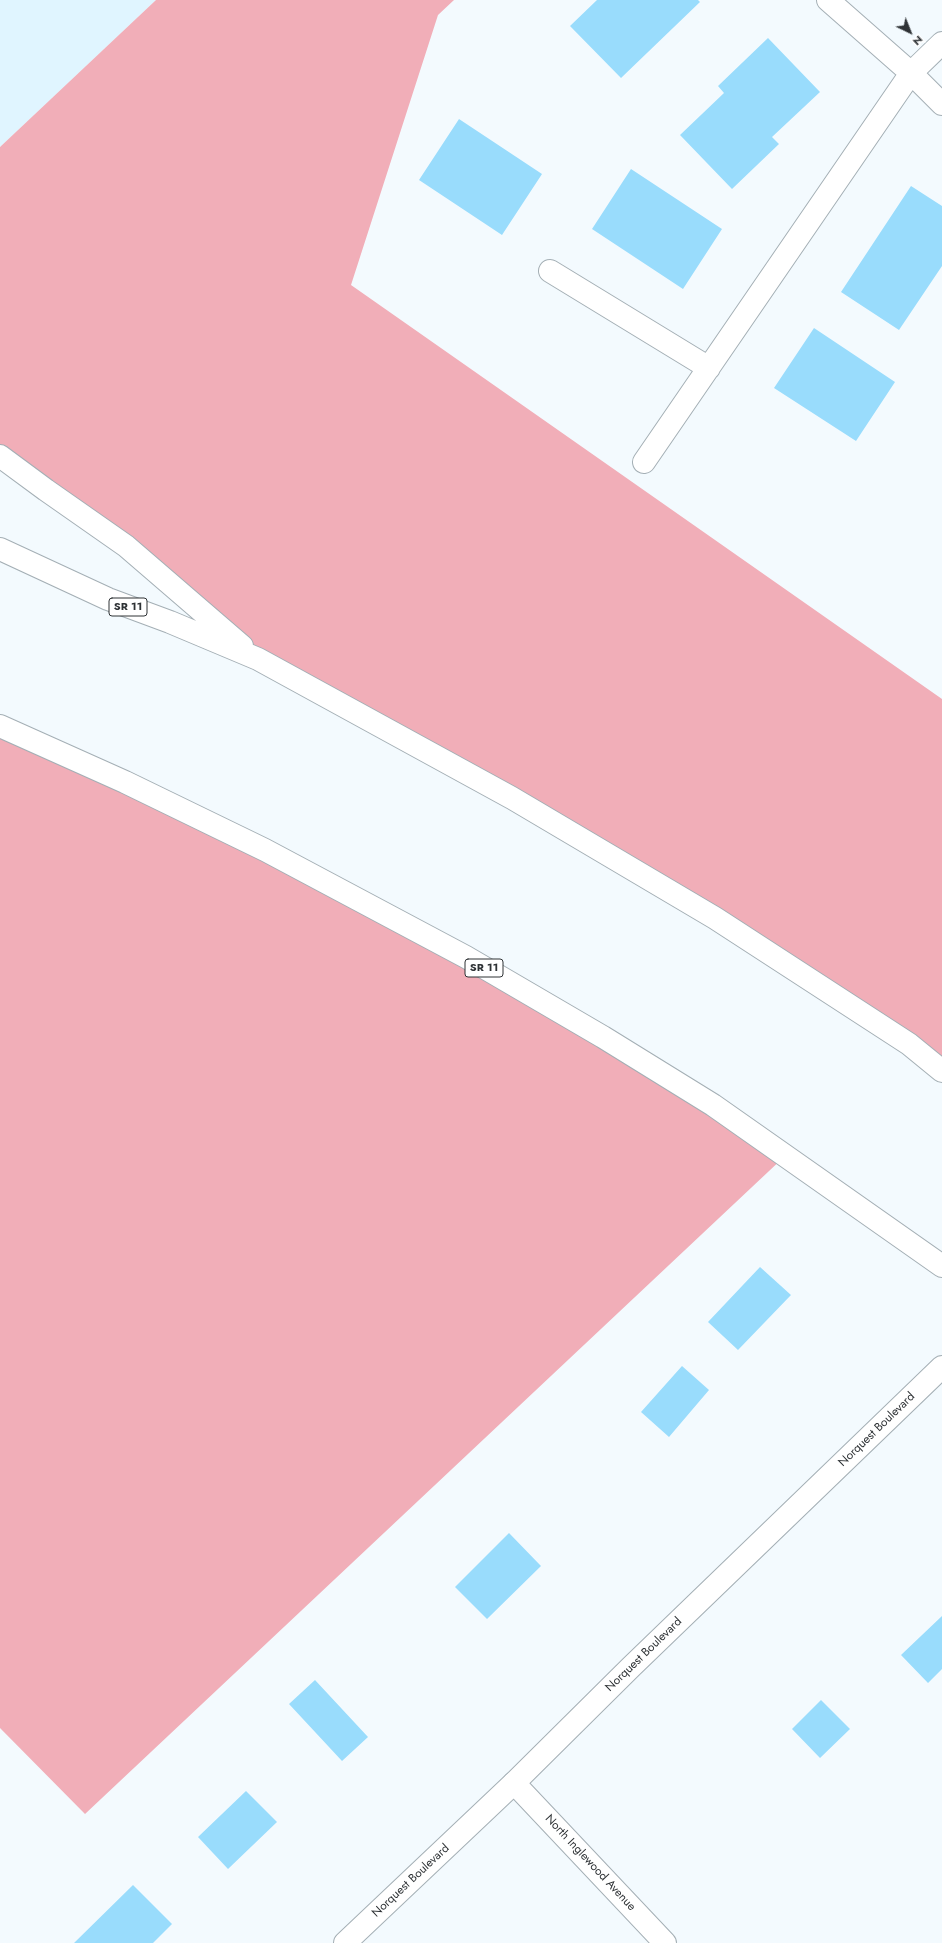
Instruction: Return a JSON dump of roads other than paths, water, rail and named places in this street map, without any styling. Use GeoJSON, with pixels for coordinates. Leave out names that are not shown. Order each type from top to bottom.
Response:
{"type":"FeatureCollection","features":[{"type":"Feature","properties":{"kind":"main road"},"geometry":{"type":"LineString","coordinates":[[828,0],[911,73],[942,104]]}},
{"type":"Feature","properties":{"kind":"main road"},"geometry":{"type":"LineString","coordinates":[[644,462],[911,73],[942,43]]}},
{"type":"Feature","properties":{"kind":"main road"},"geometry":{"type":"LineString","coordinates":[[550,271],[709,368]]}},
{"type":"Feature","properties":{"kind":"main road"},"geometry":{"type":"LineString","coordinates":[[0,456],[126,546],[258,659]]}},
{"type":"Feature","properties":{"kind":"main road","name":"SR 11"},"geometry":{"type":"LineString","coordinates":[[0,549],[108,599],[170,622],[258,659],[512,798],[715,918],[909,1044],[942,1071]]}},
{"type":"Feature","properties":{"kind":"main road","name":"SR 11"},"geometry":{"type":"LineString","coordinates":[[0,726],[125,782],[265,850],[466,957],[603,1037],[712,1105],[940,1264]]}},
{"type":"Feature","properties":{"kind":"main road","name":"Norquest Boulevard"},"geometry":{"type":"LineString","coordinates":[[346,1943],[514,1783],[942,1367]]}},
{"type":"Feature","properties":{"kind":"main road","name":"North Inglewood Avenue"},"geometry":{"type":"LineString","coordinates":[[514,1783],[665,1943]]}}]}
